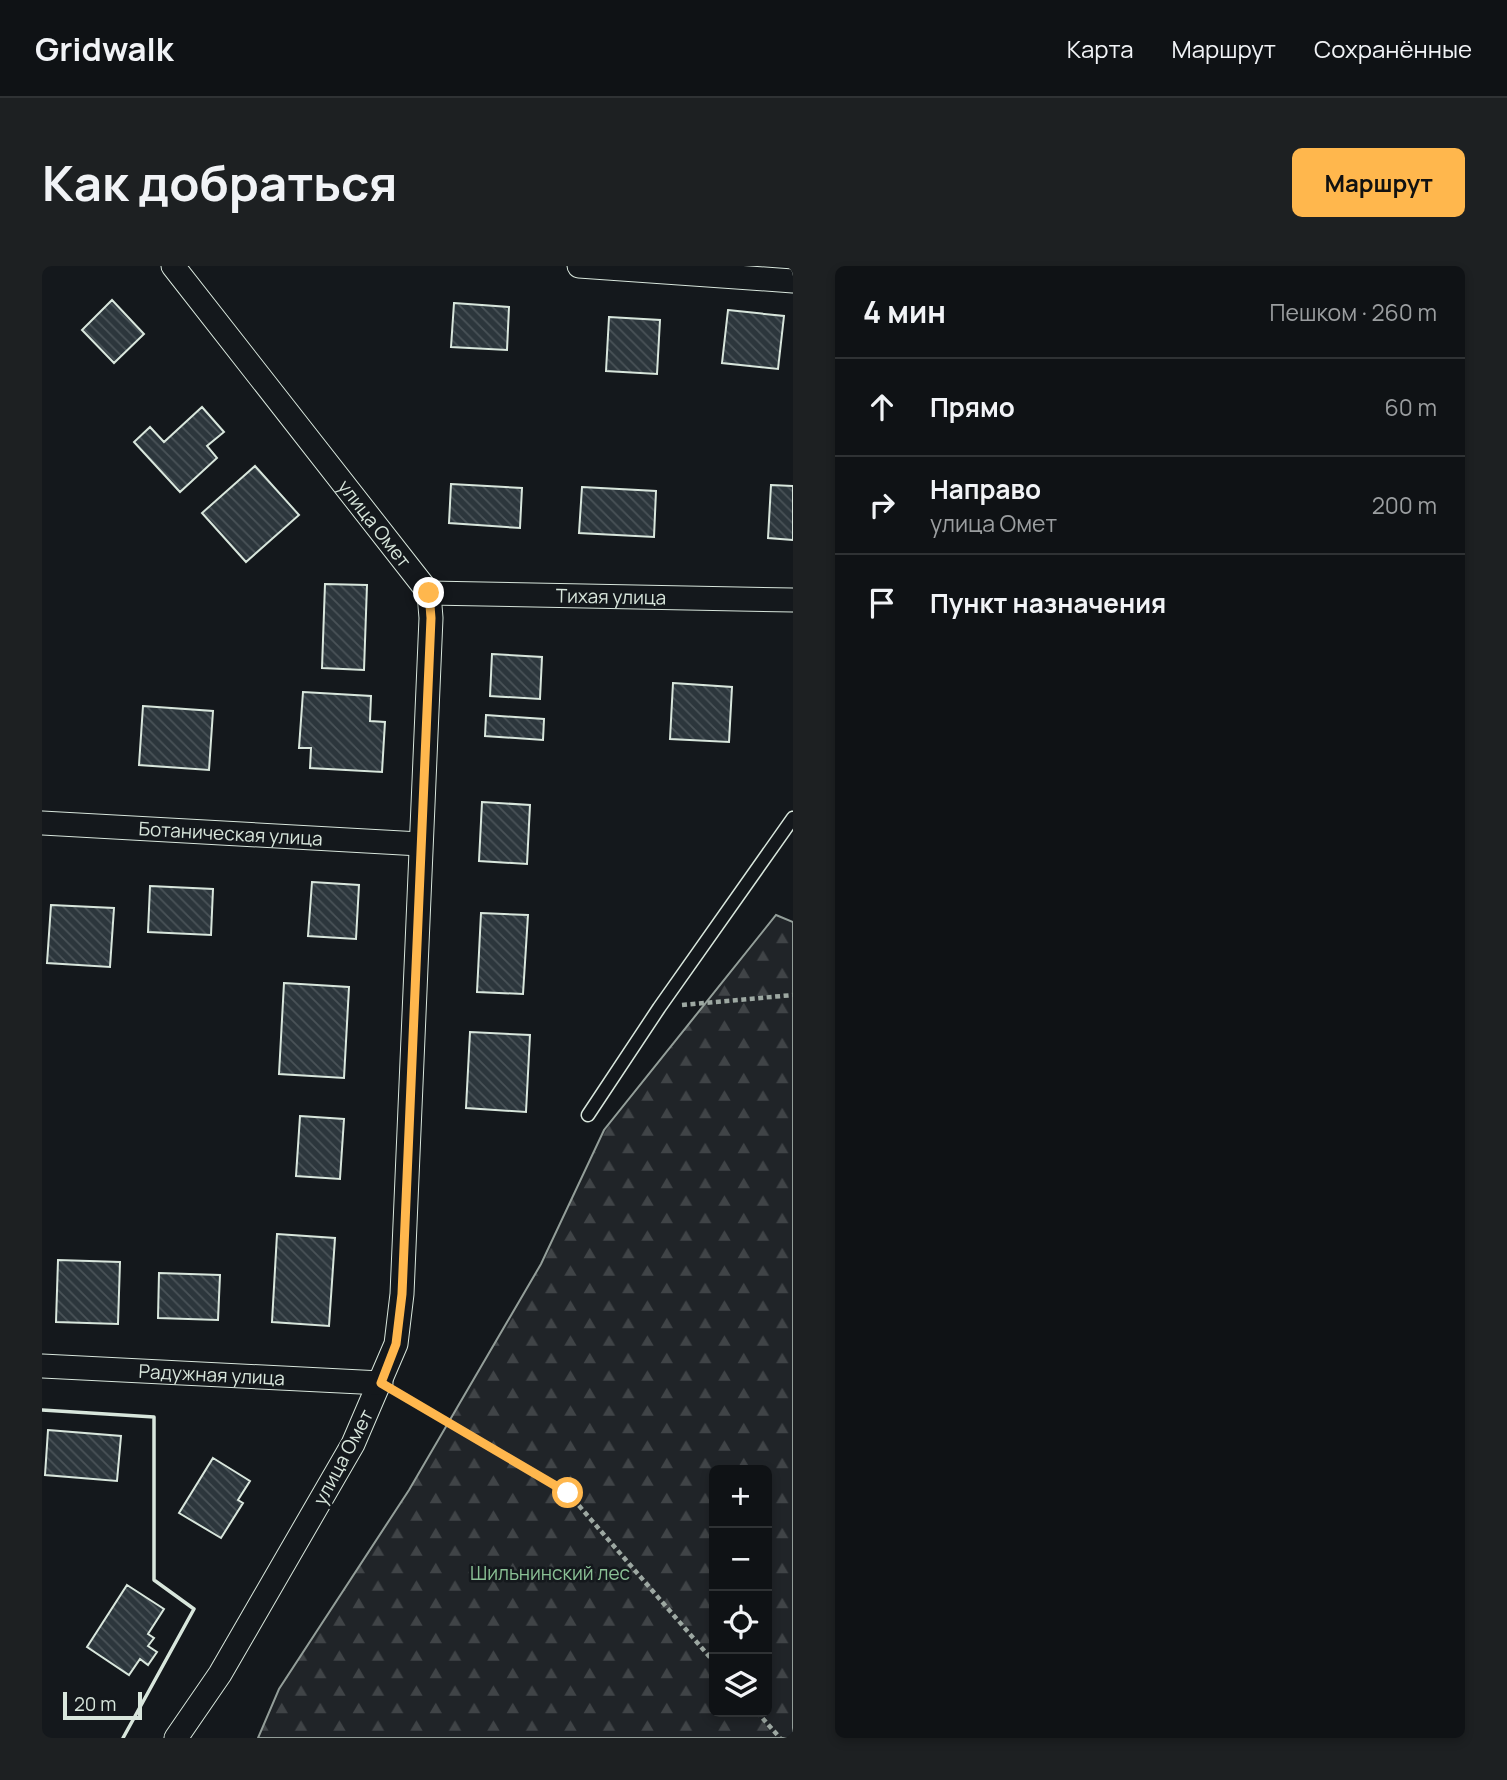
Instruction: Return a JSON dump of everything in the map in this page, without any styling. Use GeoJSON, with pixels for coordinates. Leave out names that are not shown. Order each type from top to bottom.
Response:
{"type":"FeatureCollection","features":[{"type":"Feature","properties":{"kind":"street","name":"улица Омет"},"geometry":{"type":"LineString","coordinates":[[173,266],[429,593],[431,618],[402,1294],[396,1344],[353,1444],[220,1674],[176,1738]]}},
{"type":"Feature","properties":{"kind":"street"},"geometry":{"type":"LineString","coordinates":[[579,266],[793,281]]}},
{"type":"Feature","properties":{"kind":"street","name":"Тихая улица"},"geometry":{"type":"LineString","coordinates":[[429,593],[793,600]]}},
{"type":"Feature","properties":{"kind":"street","name":"Ботаническая улица"},"geometry":{"type":"LineString","coordinates":[[42,823],[420,844]]}},
{"type":"Feature","properties":{"kind":"street","name":"Радужная улица"},"geometry":{"type":"LineString","coordinates":[[42,1366],[381,1383]]}},
{"type":"Feature","properties":{"kind":"lane"},"geometry":{"type":"LineString","coordinates":[[587,1115],[793,818]]}},
{"type":"Feature","properties":{"kind":"path"},"geometry":{"type":"LineString","coordinates":[[659,1008],[793,995]]}},
{"type":"Feature","properties":{"kind":"path"},"geometry":{"type":"LineString","coordinates":[[381,1383],[568,1493],[709,1656]]}},
{"type":"Feature","properties":{"kind":"path"},"geometry":{"type":"LineString","coordinates":[[761,1717],[780,1738]]}},
{"type":"Feature","properties":{"kind":"green space","name":"Шильнинский лес"},"geometry":{"type":"Polygon","coordinates":[[[776,915],[793,922],[793,1738],[258,1738],[279,1689],[409,1490],[541,1264],[604,1130],[776,915]]]}},
{"type":"Feature","properties":{"kind":"building"},"geometry":{"type":"Polygon","coordinates":[[[112,300],[144,334],[114,363],[82,330],[112,300]]]}},
{"type":"Feature","properties":{"kind":"building"},"geometry":{"type":"Polygon","coordinates":[[[454,303],[509,307],[507,350],[451,347],[454,303]]]}},
{"type":"Feature","properties":{"kind":"building"},"geometry":{"type":"Polygon","coordinates":[[[728,310],[784,316],[778,369],[722,363],[728,310]]]}},
{"type":"Feature","properties":{"kind":"building"},"geometry":{"type":"Polygon","coordinates":[[[609,317],[660,320],[657,374],[606,371],[609,317]]]}},
{"type":"Feature","properties":{"kind":"building"},"geometry":{"type":"Polygon","coordinates":[[[202,407],[224,432],[207,446],[217,458],[180,492],[134,442],[150,427],[164,442],[202,407]]]}},
{"type":"Feature","properties":{"kind":"building"},"geometry":{"type":"Polygon","coordinates":[[[255,466],[299,515],[246,562],[202,513],[255,466]]]}},
{"type":"Feature","properties":{"kind":"building"},"geometry":{"type":"Polygon","coordinates":[[[451,484],[522,488],[520,528],[449,523],[451,484]]]}},
{"type":"Feature","properties":{"kind":"building"},"geometry":{"type":"Polygon","coordinates":[[[771,485],[793,486],[793,540],[768,538],[771,485]]]}},
{"type":"Feature","properties":{"kind":"building"},"geometry":{"type":"Polygon","coordinates":[[[582,487],[656,491],[654,537],[579,533],[582,487]]]}},
{"type":"Feature","properties":{"kind":"building"},"geometry":{"type":"Polygon","coordinates":[[[325,584],[367,585],[364,670],[322,668],[325,584]]]}},
{"type":"Feature","properties":{"kind":"building"},"geometry":{"type":"Polygon","coordinates":[[[492,654],[542,657],[540,699],[490,696],[492,654]]]}},
{"type":"Feature","properties":{"kind":"building"},"geometry":{"type":"Polygon","coordinates":[[[673,683],[732,687],[729,742],[670,739],[673,683]]]}},
{"type":"Feature","properties":{"kind":"building"},"geometry":{"type":"Polygon","coordinates":[[[303,692],[371,696],[370,721],[385,722],[382,772],[310,768],[311,748],[299,748],[303,692]]]}},
{"type":"Feature","properties":{"kind":"building"},"geometry":{"type":"Polygon","coordinates":[[[143,706],[213,711],[209,770],[139,765],[143,706]]]}},
{"type":"Feature","properties":{"kind":"building"},"geometry":{"type":"Polygon","coordinates":[[[486,715],[544,719],[543,740],[485,736],[486,715]]]}},
{"type":"Feature","properties":{"kind":"building"},"geometry":{"type":"Polygon","coordinates":[[[482,802],[530,805],[527,864],[479,861],[482,802]]]}},
{"type":"Feature","properties":{"kind":"building"},"geometry":{"type":"Polygon","coordinates":[[[312,882],[359,885],[356,939],[308,936],[312,882]]]}},
{"type":"Feature","properties":{"kind":"building"},"geometry":{"type":"Polygon","coordinates":[[[150,886],[213,889],[211,935],[148,932],[150,886]]]}},
{"type":"Feature","properties":{"kind":"building"},"geometry":{"type":"Polygon","coordinates":[[[51,905],[114,908],[110,967],[47,963],[51,905]]]}},
{"type":"Feature","properties":{"kind":"building"},"geometry":{"type":"Polygon","coordinates":[[[481,913],[528,915],[523,994],[477,992],[481,913]]]}},
{"type":"Feature","properties":{"kind":"building"},"geometry":{"type":"Polygon","coordinates":[[[284,983],[349,987],[344,1078],[279,1074],[284,983]]]}},
{"type":"Feature","properties":{"kind":"building"},"geometry":{"type":"Polygon","coordinates":[[[470,1032],[530,1035],[526,1112],[466,1108],[470,1032]]]}},
{"type":"Feature","properties":{"kind":"building"},"geometry":{"type":"Polygon","coordinates":[[[300,1116],[344,1119],[340,1179],[296,1176],[300,1116]]]}},
{"type":"Feature","properties":{"kind":"building"},"geometry":{"type":"Polygon","coordinates":[[[277,1234],[335,1238],[329,1326],[272,1322],[277,1234]]]}},
{"type":"Feature","properties":{"kind":"building"},"geometry":{"type":"Polygon","coordinates":[[[58,1260],[120,1262],[118,1324],[56,1322],[58,1260]]]}},
{"type":"Feature","properties":{"kind":"building"},"geometry":{"type":"Polygon","coordinates":[[[159,1273],[220,1275],[218,1320],[158,1318],[159,1273]]]}},
{"type":"Feature","properties":{"kind":"building"},"geometry":{"type":"Polygon","coordinates":[[[48,1430],[121,1436],[117,1481],[45,1475],[48,1430]]]}},
{"type":"Feature","properties":{"kind":"building"},"geometry":{"type":"Polygon","coordinates":[[[213,1458],[250,1481],[238,1500],[243,1503],[221,1538],[179,1513],[213,1458]]]}},
{"type":"Feature","properties":{"kind":"building"},"geometry":{"type":"Polygon","coordinates":[[[127,1585],[164,1609],[148,1634],[154,1638],[148,1646],[157,1652],[148,1665],[140,1659],[129,1675],[87,1647],[127,1585]]]}},
{"type":"Feature","properties":{"kind":"wall"},"geometry":{"type":"LineString","coordinates":[[42,1410],[154,1417],[154,1580],[194,1609],[123,1738]]}},
{"type":"Feature","properties":{"kind":"route"},"geometry":{"type":"LineString","coordinates":[[429,593],[431,618],[402,1294],[396,1344],[381,1383],[568,1493]]}}]}
